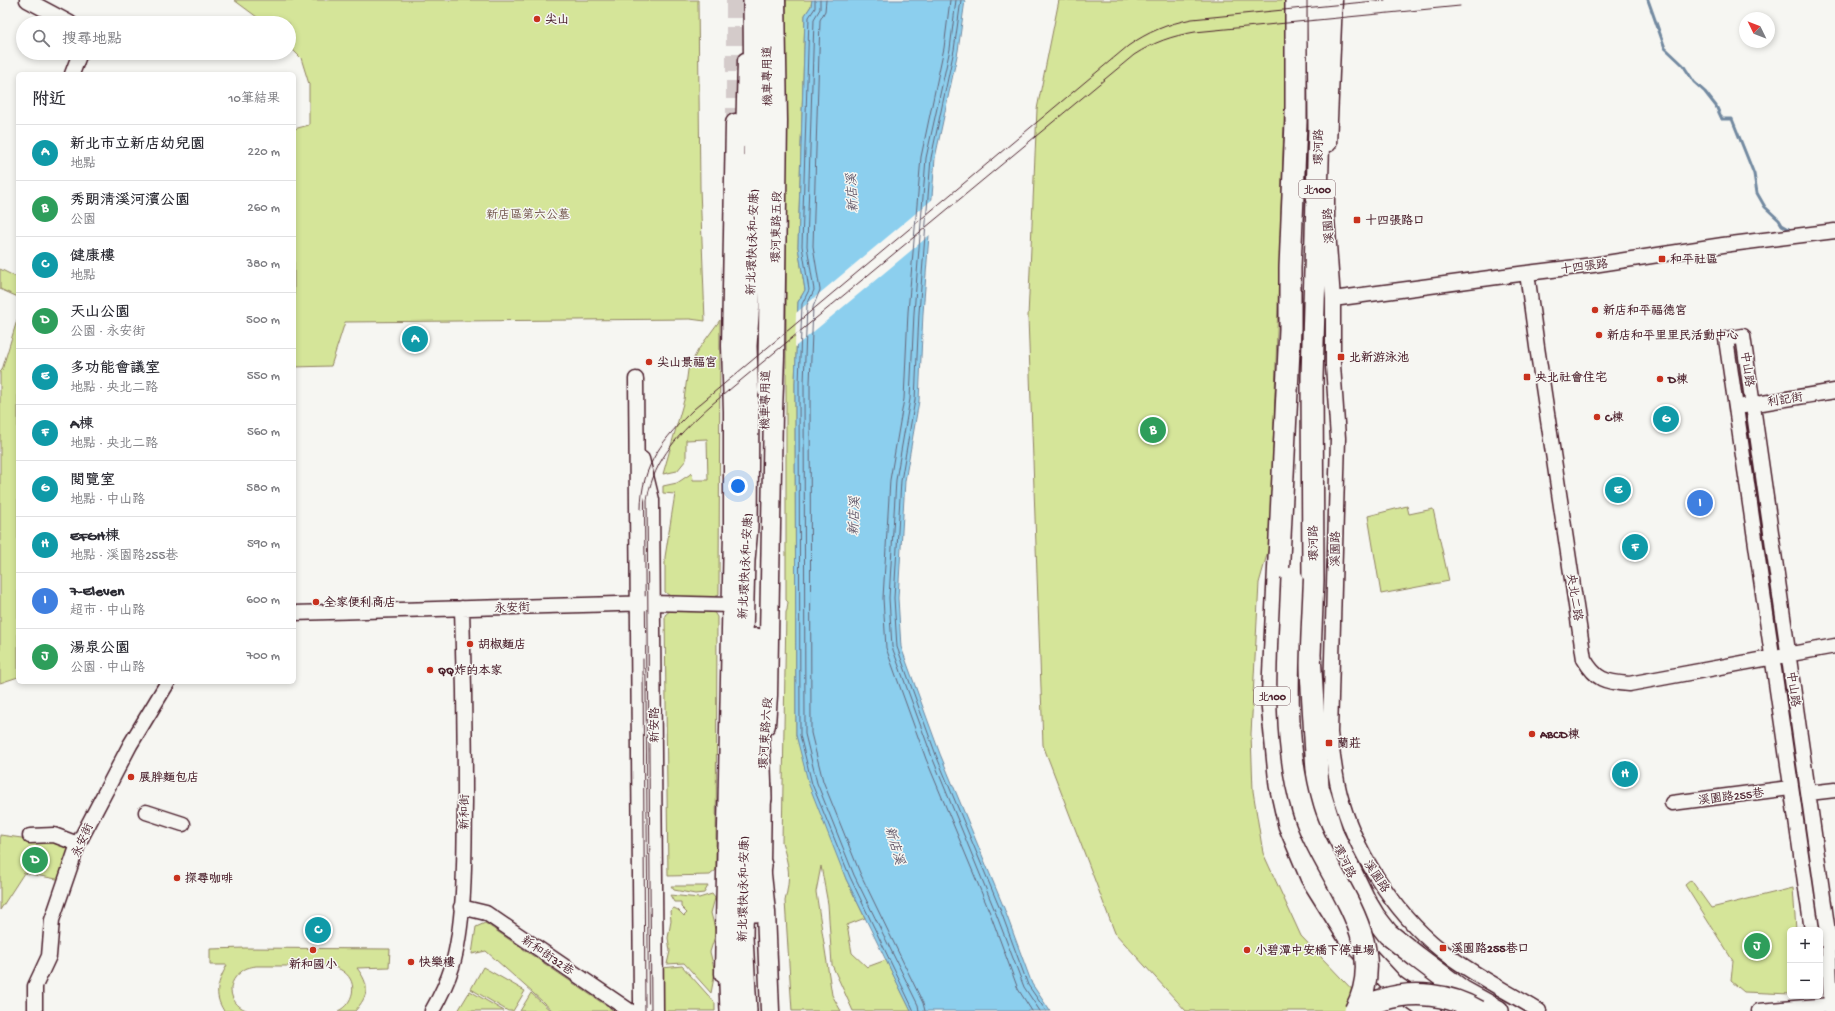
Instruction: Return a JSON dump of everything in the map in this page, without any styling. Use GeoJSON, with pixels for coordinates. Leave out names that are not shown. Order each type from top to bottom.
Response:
{"type":"FeatureCollection","features":[{"type":"Feature","properties":{"kind":"highway","name":"新北環快(永和-安康)"},"geometry":{"type":"LineString","coordinates":[[746,1011],[742,937],[744,811],[739,748],[744,560],[748,519],[748,406],[746,346],[754,215],[754,0]]}},
{"type":"Feature","properties":{"kind":"highway","name":"新北環快(永和-安康)"},"geometry":{"type":"LineString","coordinates":[[760,0],[762,135],[756,663],[761,799]]}},
{"type":"Feature","properties":{"kind":"highway","name":"環河路"},"geometry":{"type":"LineString","coordinates":[[1296,0],[1296,122],[1290,268],[1290,329],[1272,704],[1280,785],[1289,825],[1311,877],[1348,936],[1394,986],[1430,1011]]}},
{"type":"Feature","properties":{"kind":"highway","name":"環河路"},"geometry":{"type":"LineString","coordinates":[[1318,0],[1319,134],[1312,378],[1314,580],[1310,655],[1318,787],[1333,835],[1365,901],[1388,934],[1462,991],[1498,1011]]}},
{"type":"Feature","properties":{"kind":"highway"},"geometry":{"type":"LineString","coordinates":[[1290,329],[1298,457],[1297,708],[1300,763],[1311,809],[1321,833],[1363,914],[1371,934],[1376,958],[1376,975],[1371,996],[1365,1011]]}},
{"type":"Feature","properties":{"kind":"highway"},"geometry":{"type":"LineString","coordinates":[[1312,378],[1289,700],[1292,761],[1296,782],[1308,825],[1347,902],[1365,945],[1367,980],[1356,1011]]}},
{"type":"Feature","properties":{"kind":"highway"},"geometry":{"type":"LineString","coordinates":[[733,532],[744,560]]}},
{"type":"Feature","properties":{"kind":"highway"},"geometry":{"type":"LineString","coordinates":[[731,1011],[729,929],[732,799],[739,748]]}},
{"type":"Feature","properties":{"kind":"highway"},"geometry":{"type":"LineString","coordinates":[[755,1011],[752,947],[761,865]]}},
{"type":"Feature","properties":{"kind":"highway"},"geometry":{"type":"LineString","coordinates":[[1356,1011],[1381,1000],[1420,994],[1444,997],[1478,1011]]}},
{"type":"Feature","properties":{"kind":"main road","name":"環河東路五段"},"geometry":{"type":"LineString","coordinates":[[773,454],[778,121],[776,0]]}},
{"type":"Feature","properties":{"kind":"main road"},"geometry":{"type":"LineString","coordinates":[[725,1011],[724,935],[728,796],[730,605],[733,532],[731,346],[735,123]]}},
{"type":"Feature","properties":{"kind":"main road","name":"環河東路六段"},"geometry":{"type":"LineString","coordinates":[[770,1011],[766,912],[761,865],[761,799],[768,695],[773,454]]}},
{"type":"Feature","properties":{"kind":"street"},"geometry":{"type":"LineString","coordinates":[[27,0],[57,16]]}},
{"type":"Feature","properties":{"kind":"street","name":"機車專用道"},"geometry":{"type":"LineString","coordinates":[[733,475],[742,454],[739,346],[746,0]]}},
{"type":"Feature","properties":{"kind":"street","name":"機車專用道"},"geometry":{"type":"LineString","coordinates":[[761,799],[761,675],[768,204],[766,0]]}},
{"type":"Feature","properties":{"kind":"street","name":"溪園路"},"geometry":{"type":"LineString","coordinates":[[1335,0],[1327,174],[1327,217],[1333,299],[1333,365],[1338,438],[1330,733],[1336,775],[1342,802],[1356,838],[1372,871],[1422,935],[1449,957],[1539,1011]]}},
{"type":"Feature","properties":{"kind":"street"},"geometry":{"type":"LineString","coordinates":[[73,72],[77,60]]}},
{"type":"Feature","properties":{"kind":"street","name":"十四張路"},"geometry":{"type":"LineString","coordinates":[[1333,299],[1527,272],[1593,265],[1723,245],[1835,231]]}},
{"type":"Feature","properties":{"kind":"street","name":"央北二路"},"geometry":{"type":"LineString","coordinates":[[1527,272],[1584,659],[1590,671],[1601,679],[1613,683],[1628,684],[1835,646]]}},
{"type":"Feature","properties":{"kind":"street","name":"中山路"},"geometry":{"type":"LineString","coordinates":[[1811,927],[1771,658],[1726,339],[1743,336],[1809,793],[1830,912],[1828,932],[1831,1008]]}},
{"type":"Feature","properties":{"kind":"street","name":"新安路"},"geometry":{"type":"LineString","coordinates":[[636,379],[641,1005],[645,1011]]}},
{"type":"Feature","properties":{"kind":"street","name":"利記街"},"geometry":{"type":"LineString","coordinates":[[1736,408],[1835,391]]}},
{"type":"Feature","properties":{"kind":"street","name":"新安路"},"geometry":{"type":"LineString","coordinates":[[637,440],[652,500],[656,1011]]}},
{"type":"Feature","properties":{"kind":"street","name":"永安街"},"geometry":{"type":"LineString","coordinates":[[296,613],[653,603],[730,605]]}},
{"type":"Feature","properties":{"kind":"street","name":"新和街"},"geometry":{"type":"LineString","coordinates":[[432,1011],[443,992],[452,967],[458,941],[461,907],[465,727],[462,608]]}},
{"type":"Feature","properties":{"kind":"street","name":"永安街"},"geometry":{"type":"LineString","coordinates":[[35,1011],[35,986],[49,956],[52,920],[78,844],[130,746],[167,684]]}},
{"type":"Feature","properties":{"kind":"street","name":"溪園路255巷"},"geometry":{"type":"LineString","coordinates":[[1672,803],[1790,788]]}},
{"type":"Feature","properties":{"kind":"street"},"geometry":{"type":"LineString","coordinates":[[1809,793],[1835,790]]}},
{"type":"Feature","properties":{"kind":"street"},"geometry":{"type":"LineString","coordinates":[[146,812],[183,824]]}},
{"type":"Feature","properties":{"kind":"street"},"geometry":{"type":"LineString","coordinates":[[30,836],[54,835],[78,844]]}},
{"type":"Feature","properties":{"kind":"street","name":"新和街32巷"},"geometry":{"type":"LineString","coordinates":[[461,907],[486,913],[630,1011]]}},
{"type":"Feature","properties":{"kind":"street"},"geometry":{"type":"LineString","coordinates":[[1809,913],[1830,912]]}},
{"type":"Feature","properties":{"kind":"street"},"geometry":{"type":"LineString","coordinates":[[1759,1011],[1816,1004],[1831,1008]]}},
{"type":"Feature","properties":{"kind":"green space","name":"新店區第六公墓"},"geometry":{"type":"Polygon","coordinates":[[[234,0],[698,0],[700,188],[705,321],[690,319],[345,322],[331,366],[296,367],[296,128],[309,125],[309,84],[301,58],[296,53],[296,16],[256,16],[234,0]]]}},
{"type":"Feature","properties":{"kind":"green space"},"geometry":{"type":"Polygon","coordinates":[[[786,0],[812,0],[811,6],[805,15],[798,247],[805,290],[798,302],[795,383],[796,735],[846,879],[865,918],[847,925],[852,953],[867,967],[886,960],[911,1011],[853,1011],[832,965],[828,904],[821,866],[816,892],[832,995],[841,1011],[792,1011],[785,901],[789,877],[782,842],[786,612],[788,602],[786,600],[786,0]]]}},
{"type":"Feature","properties":{"kind":"green space"},"geometry":{"type":"Polygon","coordinates":[[[1059,0],[1288,0],[1270,544],[1259,583],[1251,734],[1253,791],[1263,853],[1301,936],[1363,1001],[1349,1011],[1186,1011],[1115,933],[1043,745],[1028,317],[1037,109],[1059,0]]]}},
{"type":"Feature","properties":{"kind":"green space"},"geometry":{"type":"Polygon","coordinates":[[[0,269],[16,277],[16,296],[0,289],[0,269]]]}},
{"type":"Feature","properties":{"kind":"green space"},"geometry":{"type":"Polygon","coordinates":[[[720,320],[719,594],[713,599],[671,597],[665,592],[665,557],[675,494],[663,493],[663,486],[677,483],[692,473],[693,480],[708,480],[707,439],[686,440],[686,460],[677,471],[663,474],[684,400],[688,370],[698,350],[720,320]]]}},
{"type":"Feature","properties":{"kind":"green space"},"geometry":{"type":"Polygon","coordinates":[[[16,324],[16,678],[0,683],[0,372],[2,370],[16,324]]]}},
{"type":"Feature","properties":{"kind":"green space"},"geometry":{"type":"Polygon","coordinates":[[[1745,419],[1749,419],[1778,609],[1771,610],[1743,421],[1745,419]]]}},
{"type":"Feature","properties":{"kind":"green space"},"geometry":{"type":"Polygon","coordinates":[[[1407,506],[1409,514],[1433,509],[1449,581],[1381,594],[1368,516],[1407,506]]]}},
{"type":"Feature","properties":{"kind":"green space"},"geometry":{"type":"Polygon","coordinates":[[[672,609],[712,609],[717,617],[716,870],[710,875],[668,876],[665,615],[672,609]]]}},
{"type":"Feature","properties":{"kind":"green space"},"geometry":{"type":"Polygon","coordinates":[[[1790,696],[1817,883],[1809,884],[1783,698],[1790,696]]]}},
{"type":"Feature","properties":{"kind":"green space"},"geometry":{"type":"Polygon","coordinates":[[[0,835],[29,839],[48,836],[74,847],[62,880],[24,873],[0,910],[0,835]]]}},
{"type":"Feature","properties":{"kind":"green space"},"geometry":{"type":"Polygon","coordinates":[[[1691,880],[1711,908],[1793,888],[1796,927],[1787,927],[1787,994],[1744,992],[1731,981],[1733,961],[1685,885],[1691,880]]]}},
{"type":"Feature","properties":{"kind":"green space"},"geometry":{"type":"Polygon","coordinates":[[[671,886],[708,886],[704,893],[695,894],[674,890],[671,886]]]}},
{"type":"Feature","properties":{"kind":"green space"},"geometry":{"type":"Polygon","coordinates":[[[712,894],[715,898],[711,913],[716,933],[710,952],[715,972],[711,993],[684,963],[667,964],[670,951],[668,938],[671,921],[670,911],[674,908],[684,916],[687,913],[681,907],[681,902],[674,902],[670,895],[699,898],[712,894]]]}},
{"type":"Feature","properties":{"kind":"green space"},"geometry":{"type":"Polygon","coordinates":[[[485,923],[614,1011],[553,1011],[486,951],[472,954],[476,927],[485,923]]]}},
{"type":"Feature","properties":{"kind":"green space"},"geometry":{"type":"Polygon","coordinates":[[[210,949],[390,949],[389,967],[357,968],[366,985],[363,1000],[355,1011],[338,1011],[347,1004],[353,987],[349,977],[344,972],[334,967],[250,967],[236,977],[232,982],[231,988],[234,1000],[237,1004],[249,1011],[224,1011],[219,999],[218,988],[221,977],[227,965],[210,965],[210,949]]]}},
{"type":"Feature","properties":{"kind":"green space"},"geometry":{"type":"Polygon","coordinates":[[[682,966],[715,1003],[715,1011],[662,1011],[662,968],[682,966]]]}},
{"type":"Feature","properties":{"kind":"green space"},"geometry":{"type":"Polygon","coordinates":[[[483,967],[525,991],[513,1011],[508,1011],[471,989],[483,967]]]}},
{"type":"Feature","properties":{"kind":"green space"},"geometry":{"type":"Polygon","coordinates":[[[470,991],[504,1011],[458,1011],[470,991]]]}},
{"type":"Feature","properties":{"kind":"green space"},"geometry":{"type":"Polygon","coordinates":[[[531,993],[551,1011],[520,1011],[531,993]]]}},
{"type":"Feature","properties":{"kind":"water","name":"新店溪"},"geometry":{"type":"Polygon","coordinates":[[[812,0],[965,0],[958,51],[935,158],[923,313],[919,401],[905,481],[898,598],[901,647],[940,754],[1004,908],[1032,984],[1050,1011],[911,1011],[846,879],[809,785],[796,735],[795,383],[798,302],[805,290],[798,247],[805,15],[811,6],[812,0]]]}},
{"type":"Feature","properties":{"kind":"pier"},"geometry":{"type":"Polygon","coordinates":[[[934,198],[931,234],[795,347],[796,313],[934,198]]]}},
{"type":"Feature","properties":{"kind":"waterway"},"geometry":{"type":"LineString","coordinates":[[1648,0],[1665,48],[1683,65],[1694,82],[1705,92],[1716,106],[1722,119],[1732,119],[1754,174],[1757,193],[1765,207],[1779,220],[1782,225],[1789,229]]}},
{"type":"Feature","properties":{"kind":"tunnel"},"geometry":{"type":"LineString","coordinates":[[735,0],[735,123]]}},
{"type":"Feature","properties":{"kind":"tram line"},"geometry":{"type":"LineString","coordinates":[[641,509],[645,479],[656,453],[673,431],[694,409],[1128,46],[1158,29],[1174,23],[1192,19],[1385,0]]}},
{"type":"Feature","properties":{"kind":"tram line"},"geometry":{"type":"LineString","coordinates":[[651,1011],[647,500],[656,471],[670,447],[689,425],[711,405],[1141,50],[1163,40],[1195,32],[1460,6]]}},
{"type":"Feature","properties":{"kind":"tram line"},"geometry":{"type":"LineString","coordinates":[[643,659],[645,1011]]}},
{"type":"Feature","properties":{"kind":"place","name":"尖山"},"geometry":{"type":"Point","coordinates":[537,19]}},
{"type":"Feature","properties":{"kind":"place","name":"十四張路口"},"geometry":{"type":"Point","coordinates":[1357,220]}},
{"type":"Feature","properties":{"kind":"place","name":"和平社區"},"geometry":{"type":"Point","coordinates":[1662,259]}},
{"type":"Feature","properties":{"kind":"place","name":"新店和平福德宮"},"geometry":{"type":"Point","coordinates":[1595,310]}},
{"type":"Feature","properties":{"kind":"place","name":"新店和平里里民活動中心"},"geometry":{"type":"Point","coordinates":[1599,335]}},
{"type":"Feature","properties":{"kind":"place","name":"新北市立新店幼兒園"},"geometry":{"type":"Point","coordinates":[415,339]}},
{"type":"Feature","properties":{"kind":"place","name":"北新游泳池"},"geometry":{"type":"Point","coordinates":[1341,357]}},
{"type":"Feature","properties":{"kind":"place","name":"尖山景福宮"},"geometry":{"type":"Point","coordinates":[649,362]}},
{"type":"Feature","properties":{"kind":"place","name":"央北社會住宅"},"geometry":{"type":"Point","coordinates":[1527,377]}},
{"type":"Feature","properties":{"kind":"place","name":"D棟"},"geometry":{"type":"Point","coordinates":[1660,379]}},
{"type":"Feature","properties":{"kind":"place","name":"C棟"},"geometry":{"type":"Point","coordinates":[1597,417]}},
{"type":"Feature","properties":{"kind":"place","name":"閱覽室"},"geometry":{"type":"Point","coordinates":[1666,419]}},
{"type":"Feature","properties":{"kind":"place","name":"秀朗清溪河濱公園"},"geometry":{"type":"Point","coordinates":[1153,430]}},
{"type":"Feature","properties":{"kind":"place","name":"多功能會議室"},"geometry":{"type":"Point","coordinates":[1618,490]}},
{"type":"Feature","properties":{"kind":"place","name":"7-Eleven"},"geometry":{"type":"Point","coordinates":[1700,503]}},
{"type":"Feature","properties":{"kind":"place","name":"A棟"},"geometry":{"type":"Point","coordinates":[1635,547]}},
{"type":"Feature","properties":{"kind":"place","name":"全家便利商店"},"geometry":{"type":"Point","coordinates":[316,602]}},
{"type":"Feature","properties":{"kind":"place","name":"胡椒麵店"},"geometry":{"type":"Point","coordinates":[470,644]}},
{"type":"Feature","properties":{"kind":"place","name":"QQ炸的本家"},"geometry":{"type":"Point","coordinates":[430,670]}},
{"type":"Feature","properties":{"kind":"place","name":"ABCD棟"},"geometry":{"type":"Point","coordinates":[1532,734]}},
{"type":"Feature","properties":{"kind":"place","name":"蘭莊"},"geometry":{"type":"Point","coordinates":[1329,743]}},
{"type":"Feature","properties":{"kind":"place","name":"EFGH棟"},"geometry":{"type":"Point","coordinates":[1625,774]}},
{"type":"Feature","properties":{"kind":"place","name":"展胖麵包店"},"geometry":{"type":"Point","coordinates":[131,777]}},
{"type":"Feature","properties":{"kind":"place","name":"天山公園"},"geometry":{"type":"Point","coordinates":[35,860]}},
{"type":"Feature","properties":{"kind":"place","name":"探尋咖啡"},"geometry":{"type":"Point","coordinates":[177,878]}},
{"type":"Feature","properties":{"kind":"place","name":"健康樓"},"geometry":{"type":"Point","coordinates":[318,930]}},
{"type":"Feature","properties":{"kind":"place","name":"湯泉公園"},"geometry":{"type":"Point","coordinates":[1757,946]}},
{"type":"Feature","properties":{"kind":"place","name":"溪園路255巷口"},"geometry":{"type":"Point","coordinates":[1443,948]}},
{"type":"Feature","properties":{"kind":"place","name":"新和國小"},"geometry":{"type":"Point","coordinates":[313,950]}},
{"type":"Feature","properties":{"kind":"place","name":"小碧潭中安橋下停車場"},"geometry":{"type":"Point","coordinates":[1247,950]}},
{"type":"Feature","properties":{"kind":"place","name":"快樂樓"},"geometry":{"type":"Point","coordinates":[411,962]}}]}
